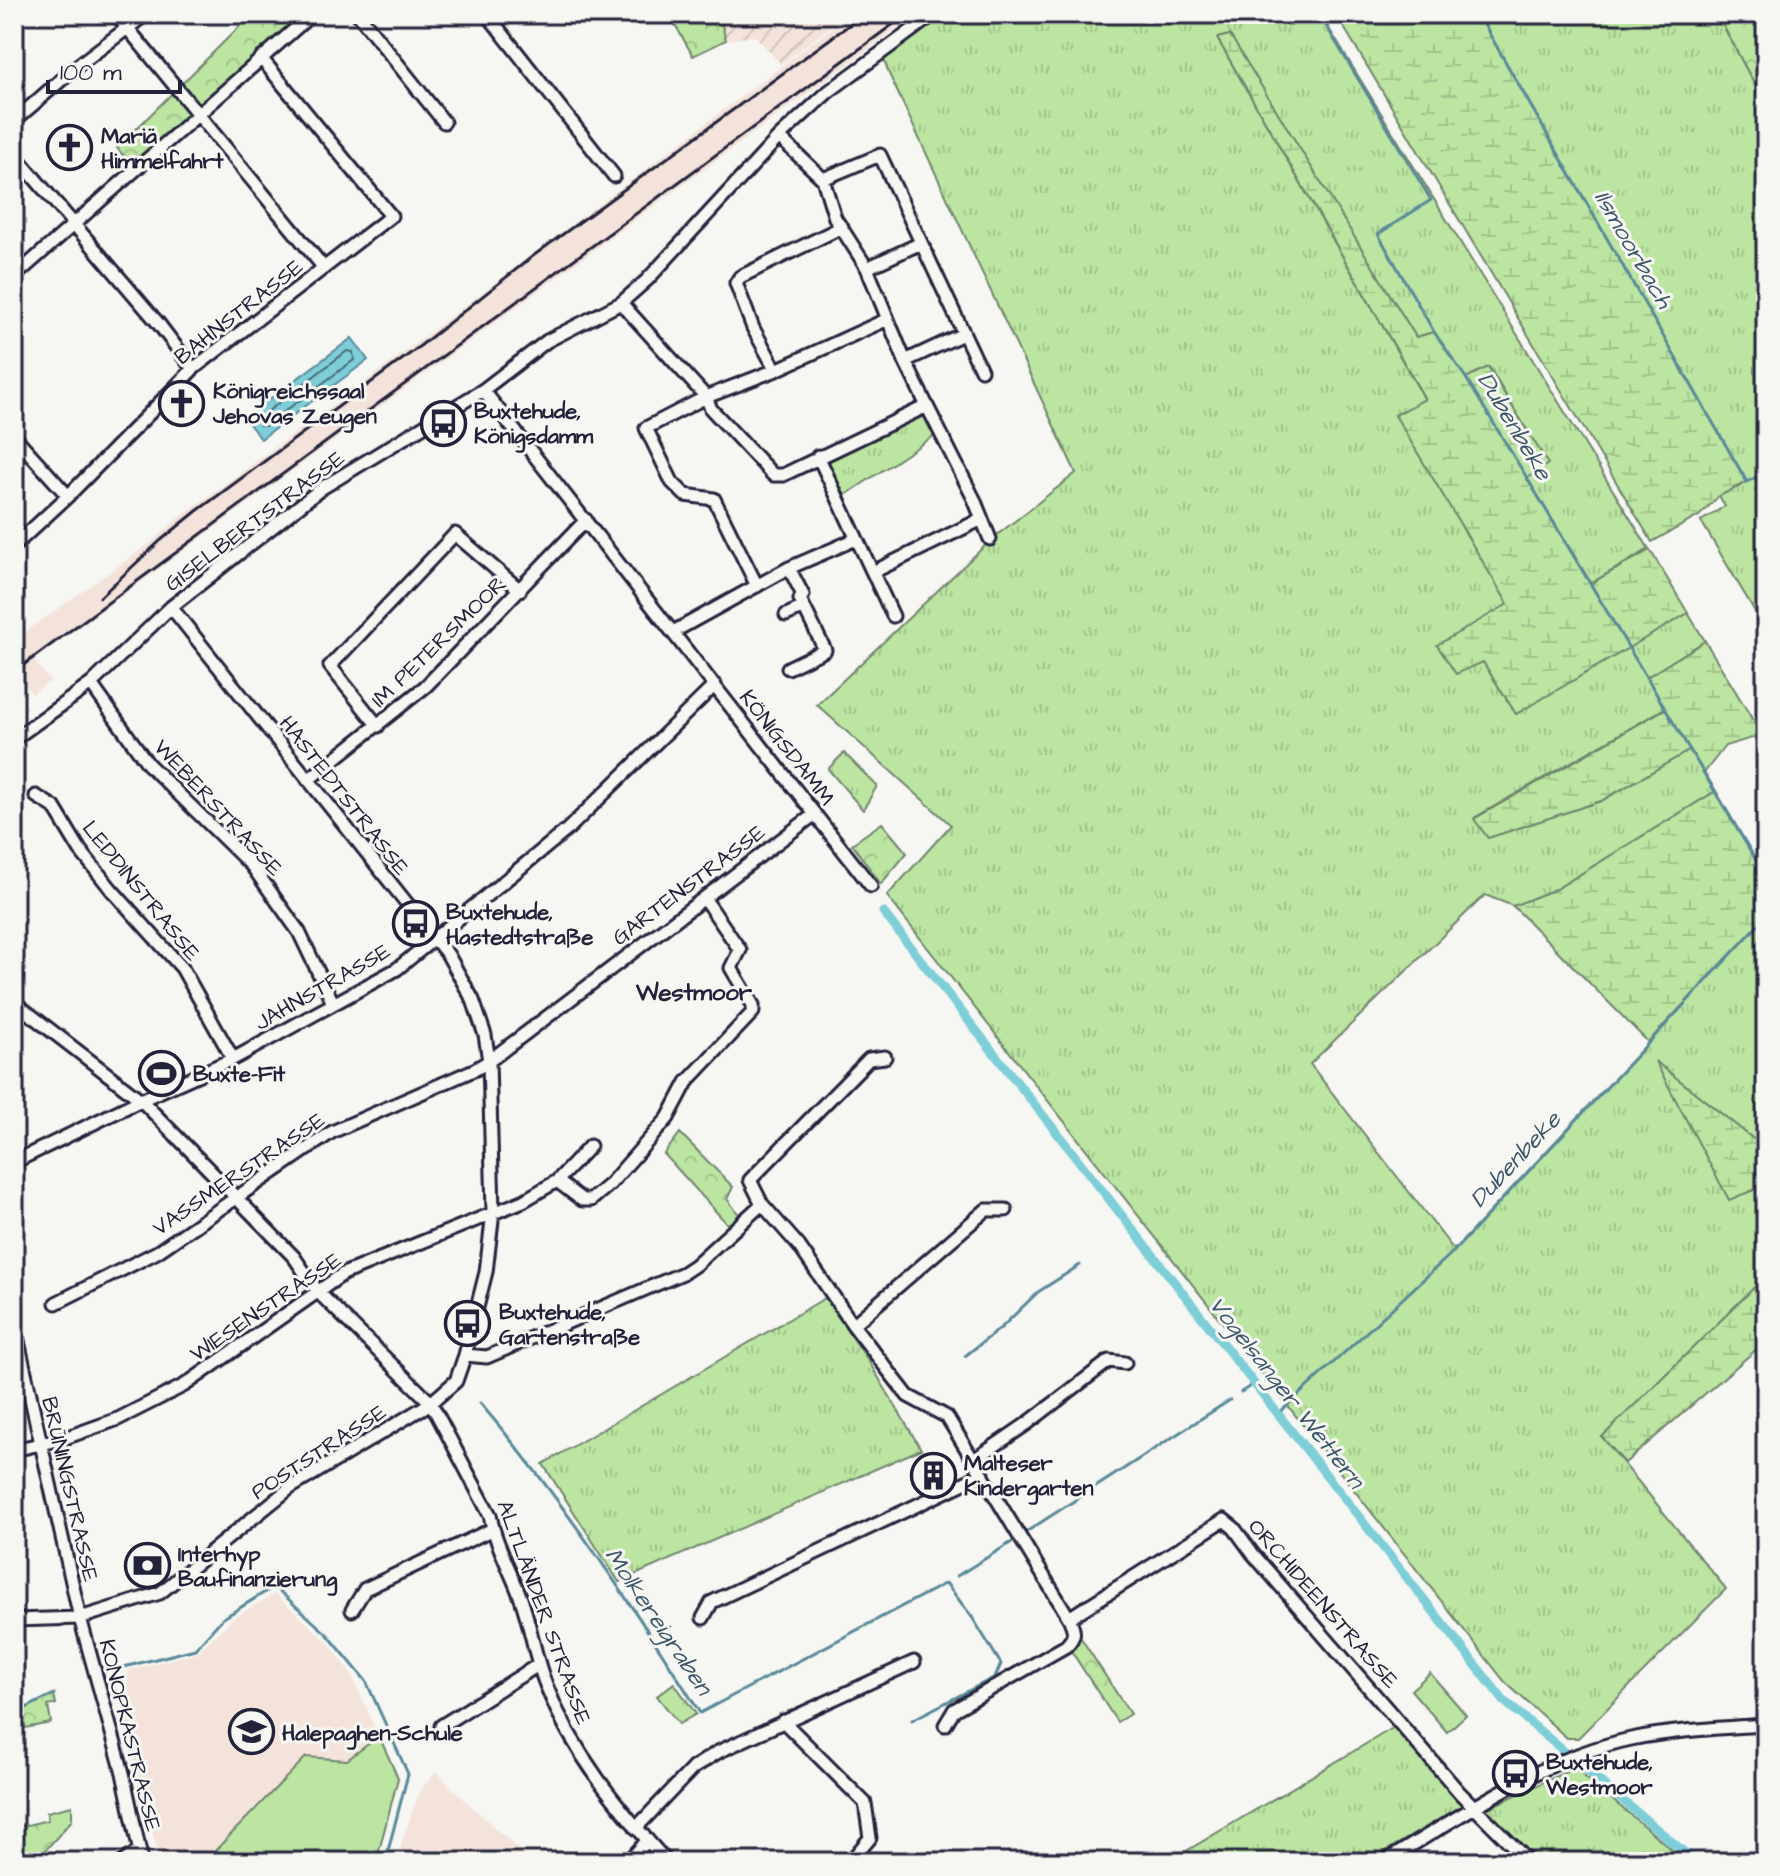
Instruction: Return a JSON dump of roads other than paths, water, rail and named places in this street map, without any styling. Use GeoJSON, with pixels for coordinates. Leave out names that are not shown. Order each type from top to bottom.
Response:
{"type":"FeatureCollection","features":[{"type":"Feature","properties":{"kind":"street"},"geometry":{"type":"LineString","coordinates":[[116,14],[324,268]]}},
{"type":"Feature","properties":{"kind":"street"},"geometry":{"type":"LineString","coordinates":[[14,121],[146,14]]}},
{"type":"Feature","properties":{"kind":"street"},"geometry":{"type":"LineString","coordinates":[[14,276],[312,14]]}},
{"type":"Feature","properties":{"kind":"street"},"geometry":{"type":"LineString","coordinates":[[358,14],[444,122]]}},
{"type":"Feature","properties":{"kind":"street"},"geometry":{"type":"LineString","coordinates":[[487,14],[614,176]]}},
{"type":"Feature","properties":{"kind":"street","name":"GISELBERTSTRASSE"},"geometry":{"type":"LineString","coordinates":[[14,739],[91,684],[171,607],[322,488],[483,390],[547,341],[621,303],[647,280],[779,137],[828,92],[934,14]]}},
{"type":"Feature","properties":{"kind":"street","name":"BAHNSTRASSE"},"geometry":{"type":"LineString","coordinates":[[14,546],[68,496],[193,369],[391,216],[261,58]]}},
{"type":"Feature","properties":{"kind":"street"},"geometry":{"type":"LineString","coordinates":[[779,137],[823,179],[835,218],[867,268],[905,361],[990,539]]}},
{"type":"Feature","properties":{"kind":"street"},"geometry":{"type":"LineString","coordinates":[[14,154],[193,369]]}},
{"type":"Feature","properties":{"kind":"street"},"geometry":{"type":"LineString","coordinates":[[823,179],[880,155],[981,370]]}},
{"type":"Feature","properties":{"kind":"street"},"geometry":{"type":"LineString","coordinates":[[776,370],[753,328],[736,283],[740,277],[842,227]]}},
{"type":"Feature","properties":{"kind":"street"},"geometry":{"type":"LineString","coordinates":[[867,268],[921,243]]}},
{"type":"Feature","properties":{"kind":"street"},"geometry":{"type":"LineString","coordinates":[[621,303],[706,397],[711,409],[773,475],[783,475],[927,406]]}},
{"type":"Feature","properties":{"kind":"street"},"geometry":{"type":"LineString","coordinates":[[757,586],[714,499],[685,495],[672,482],[646,428],[706,397],[776,370],[888,319]]}},
{"type":"Feature","properties":{"kind":"street"},"geometry":{"type":"LineString","coordinates":[[905,361],[963,334]]}},
{"type":"Feature","properties":{"kind":"street","name":"KÖNIGSDAMM"},"geometry":{"type":"LineString","coordinates":[[483,390],[871,886]]}},
{"type":"Feature","properties":{"kind":"street"},"geometry":{"type":"LineString","coordinates":[[14,436],[68,496]]}},
{"type":"Feature","properties":{"kind":"street"},"geometry":{"type":"LineString","coordinates":[[818,456],[893,616]]}},
{"type":"Feature","properties":{"kind":"street"},"geometry":{"type":"LineString","coordinates":[[873,572],[982,519]]}},
{"type":"Feature","properties":{"kind":"street","name":"IM PETERSMOOR"},"geometry":{"type":"LineString","coordinates":[[308,780],[426,686],[586,520]]}},
{"type":"Feature","properties":{"kind":"street"},"geometry":{"type":"LineString","coordinates":[[378,726],[330,666],[455,534],[520,590]]}},
{"type":"Feature","properties":{"kind":"street"},"geometry":{"type":"LineString","coordinates":[[673,632],[789,568],[856,539]]}},
{"type":"Feature","properties":{"kind":"street"},"geometry":{"type":"LineString","coordinates":[[788,668],[825,650],[789,568]]}},
{"type":"Feature","properties":{"kind":"street","name":"HASTEDTSTRASSE"},"geometry":{"type":"LineString","coordinates":[[171,607],[448,955],[473,1000],[485,1035],[489,1061]]}},
{"type":"Feature","properties":{"kind":"street"},"geometry":{"type":"LineString","coordinates":[[786,615],[804,607]]}},
{"type":"Feature","properties":{"kind":"street","name":"WEBERSTRASSE"},"geometry":{"type":"LineString","coordinates":[[91,684],[148,764],[252,866],[299,932],[333,1003]]}},
{"type":"Feature","properties":{"kind":"street","name":"JAHNSTRASSE"},"geometry":{"type":"LineString","coordinates":[[14,1162],[233,1059],[397,969],[568,829],[715,685]]}},
{"type":"Feature","properties":{"kind":"street","name":"LEDDINSTRASSE"},"geometry":{"type":"LineString","coordinates":[[36,796],[54,807],[80,850],[111,889],[182,968],[233,1059]]}},
{"type":"Feature","properties":{"kind":"street","name":"GARTENSTRASSE"},"geometry":{"type":"LineString","coordinates":[[489,1061],[815,814]]}},
{"type":"Feature","properties":{"kind":"street"},"geometry":{"type":"LineString","coordinates":[[557,1181],[582,1200],[591,1200],[610,1184],[664,1124],[687,1082],[753,1012],[753,1005],[731,968],[740,950],[704,898]]}},
{"type":"Feature","properties":{"kind":"street","name":"ALTLÄNDER STRASSE"},"geometry":{"type":"LineString","coordinates":[[14,1002],[141,1100],[294,1257],[318,1292],[431,1403],[490,1515],[521,1599],[538,1665],[577,1751],[636,1828],[667,1862]]}},
{"type":"Feature","properties":{"kind":"street"},"geometry":{"type":"LineString","coordinates":[[885,1057],[869,1059],[750,1180],[762,1204],[799,1246],[853,1325],[908,1396],[947,1417],[1075,1630],[1074,1638],[1066,1646],[954,1710],[945,1725]]}},
{"type":"Feature","properties":{"kind":"street"},"geometry":{"type":"LineString","coordinates":[[431,1403],[456,1381],[486,1272],[493,1212],[489,1061]]}},
{"type":"Feature","properties":{"kind":"street","name":"VASSMERSTRASSE"},"geometry":{"type":"LineString","coordinates":[[56,1303],[157,1252],[332,1132],[489,1061]]}},
{"type":"Feature","properties":{"kind":"street","name":"WIESENSTRASSE"},"geometry":{"type":"LineString","coordinates":[[14,1450],[40,1445],[118,1419],[185,1385],[343,1274],[523,1201],[557,1181],[590,1146]]}},
{"type":"Feature","properties":{"kind":"street"},"geometry":{"type":"LineString","coordinates":[[465,1355],[487,1357],[683,1273],[762,1204]]}},
{"type":"Feature","properties":{"kind":"street"},"geometry":{"type":"LineString","coordinates":[[853,1325],[986,1210],[1006,1210]]}},
{"type":"Feature","properties":{"kind":"street","name":"BRÜNINGSTRASSE"},"geometry":{"type":"LineString","coordinates":[[14,1323],[80,1618]]}},
{"type":"Feature","properties":{"kind":"street"},"geometry":{"type":"LineString","coordinates":[[974,1460],[1109,1361],[1125,1363]]}},
{"type":"Feature","properties":{"kind":"street","name":"POSTSTRASSE"},"geometry":{"type":"LineString","coordinates":[[14,1620],[80,1618],[160,1593],[290,1488],[431,1403]]}},
{"type":"Feature","properties":{"kind":"street"},"geometry":{"type":"LineString","coordinates":[[703,1618],[712,1602],[983,1474]]}},
{"type":"Feature","properties":{"kind":"street","name":"ORCHIDEENSTRASSE"},"geometry":{"type":"LineString","coordinates":[[1069,1618],[1224,1520],[1460,1793],[1476,1807]]}},
{"type":"Feature","properties":{"kind":"street"},"geometry":{"type":"LineString","coordinates":[[352,1610],[365,1589],[493,1529]]}},
{"type":"Feature","properties":{"kind":"street","name":"KONOPKASTRASSE"},"geometry":{"type":"LineString","coordinates":[[80,1618],[123,1773],[140,1856]]}},
{"type":"Feature","properties":{"kind":"street"},"geometry":{"type":"LineString","coordinates":[[636,1828],[693,1768],[718,1752],[914,1662]]}},
{"type":"Feature","properties":{"kind":"street"},"geometry":{"type":"LineString","coordinates":[[441,1726],[538,1665]]}},
{"type":"Feature","properties":{"kind":"street"},"geometry":{"type":"LineString","coordinates":[[783,1721],[865,1803],[870,1838],[850,1862]]}},
{"type":"Feature","properties":{"kind":"street"},"geometry":{"type":"LineString","coordinates":[[1384,1862],[1518,1782],[1569,1759],[1630,1739],[1766,1725]]}},
{"type":"Feature","properties":{"kind":"street"},"geometry":{"type":"LineString","coordinates":[[1476,1807],[1529,1862]]}},
{"type":"Feature","properties":{"kind":"street"},"geometry":{"type":"LineString","coordinates":[[628,1862],[647,1841]]}},
{"type":"Feature","properties":{"kind":"street"},"geometry":{"type":"LineString","coordinates":[[123,1862],[140,1856]]}},
{"type":"Feature","properties":{"kind":"water"},"geometry":{"type":"Polygon","coordinates":[[[352,338],[368,360],[261,439],[244,418],[352,338]]]}},
{"type":"Feature","properties":{"kind":"waterway","name":"Dubenbeke"},"geometry":{"type":"LineString","coordinates":[[1319,14],[1431,200],[1378,234],[1434,332],[1527,478],[1766,877]]}},
{"type":"Feature","properties":{"kind":"waterway","name":"Ilsmoorbach"},"geometry":{"type":"LineString","coordinates":[[1478,14],[1747,482],[1766,472]]}},
{"type":"Feature","properties":{"kind":"waterway","name":"Vogelsanger Wettern"},"geometry":{"type":"LineString","coordinates":[[883,912],[1504,1701],[1696,1862]]}},
{"type":"Feature","properties":{"kind":"waterway","name":"Dubenbeke"},"geometry":{"type":"LineString","coordinates":[[1278,1414],[1454,1251],[1766,917]]}},
{"type":"Feature","properties":{"kind":"waterway"},"geometry":{"type":"LineString","coordinates":[[965,1356],[1002,1327],[1038,1292],[1080,1265]]}},
{"type":"Feature","properties":{"kind":"waterway","name":"Molkereigraben"},"geometry":{"type":"LineString","coordinates":[[1241,1392],[1254,1384]]}},
{"type":"Feature","properties":{"kind":"waterway","name":"Molkereigraben"},"geometry":{"type":"LineString","coordinates":[[1026,1532],[1230,1400]]}},
{"type":"Feature","properties":{"kind":"waterway","name":"Molkereigraben"},"geometry":{"type":"LineString","coordinates":[[480,1403],[540,1477],[596,1554],[700,1713],[946,1583],[972,1617],[1001,1664],[995,1677],[912,1720]]}},
{"type":"Feature","properties":{"kind":"waterway","name":"Molkereigraben"},"geometry":{"type":"LineString","coordinates":[[957,1576],[1012,1542]]}},
{"type":"Feature","properties":{"kind":"waterway"},"geometry":{"type":"LineString","coordinates":[[120,1668],[195,1649],[222,1619],[270,1589],[277,1589],[328,1635],[366,1681],[408,1774],[385,1862]]}},
{"type":"Feature","properties":{"kind":"waterway"},"geometry":{"type":"LineString","coordinates":[[14,1714],[54,1694]]}},
{"type":"Feature","properties":{"kind":"railway"},"geometry":{"type":"LineString","coordinates":[[100,597],[197,511],[415,350],[533,256],[864,14]]}},
{"type":"Feature","properties":{"kind":"railway"},"geometry":{"type":"LineString","coordinates":[[14,672],[907,14]]}},
{"type":"Feature","properties":{"kind":"place","name":"Mariä Himmelfahrt"},"geometry":{"type":"Point","coordinates":[70,148]}},
{"type":"Feature","properties":{"kind":"place","name":"Königreichssaal Jehovas Zeugen"},"geometry":{"type":"Point","coordinates":[182,403]}},
{"type":"Feature","properties":{"kind":"place","name":"Buxtehude, Königsdamm"},"geometry":{"type":"Point","coordinates":[443,423]}},
{"type":"Feature","properties":{"kind":"place","name":"Buxtehude, Hastedtstraße"},"geometry":{"type":"Point","coordinates":[415,924]}},
{"type":"Feature","properties":{"kind":"place","name":"Buxte-Fit"},"geometry":{"type":"Point","coordinates":[162,1073]}},
{"type":"Feature","properties":{"kind":"place","name":"Buxtehude, Gartenstraße"},"geometry":{"type":"Point","coordinates":[468,1324]}},
{"type":"Feature","properties":{"kind":"place","name":"Malteser Kindergarten"},"geometry":{"type":"Point","coordinates":[933,1475]}},
{"type":"Feature","properties":{"kind":"place","name":"Interhyp Baufinanzierung"},"geometry":{"type":"Point","coordinates":[147,1566]}},
{"type":"Feature","properties":{"kind":"place","name":"Halepaghen-Schule"},"geometry":{"type":"Point","coordinates":[251,1732]}},
{"type":"Feature","properties":{"kind":"place","name":"Buxtehude, Westmoor"},"geometry":{"type":"Point","coordinates":[1515,1774]}},
{"type":"Feature","properties":{"kind":"district","name":"Westmoor"},"geometry":{"type":"Point","coordinates":[694,992]}}]}
